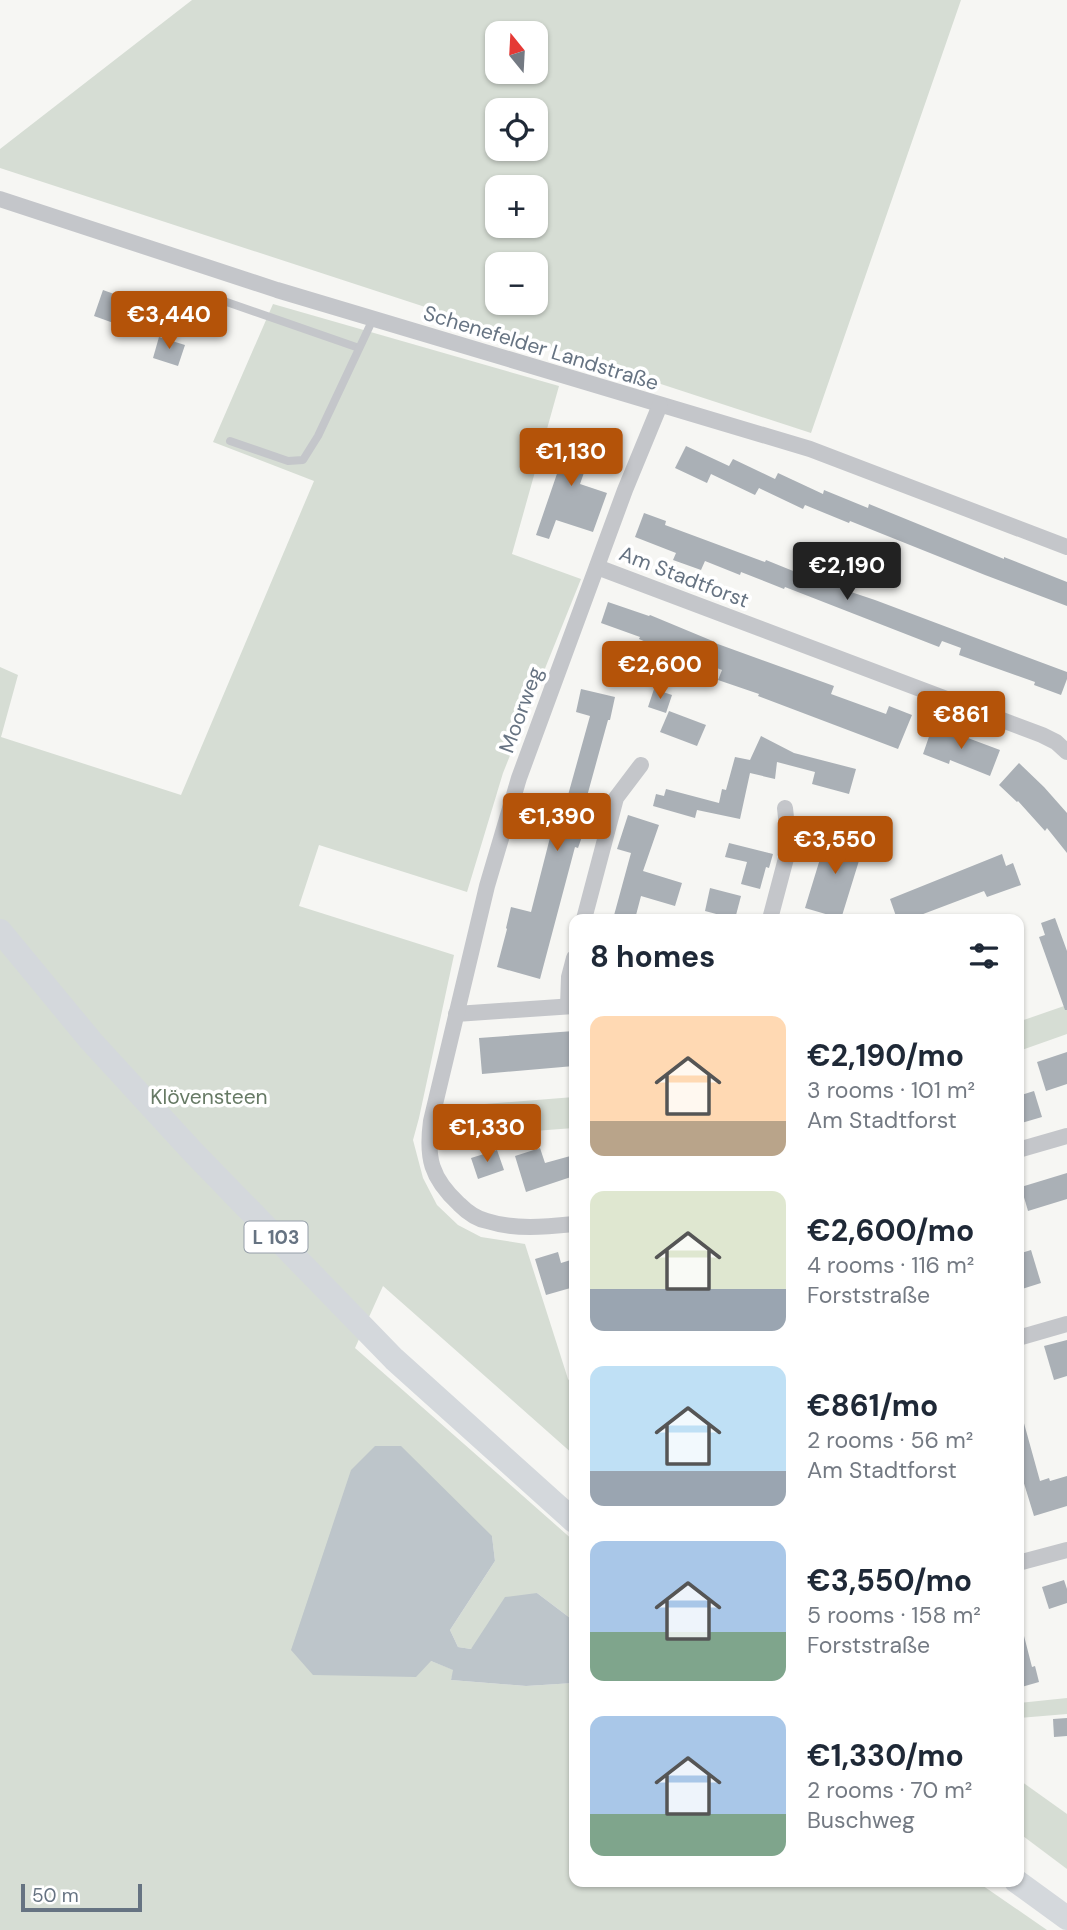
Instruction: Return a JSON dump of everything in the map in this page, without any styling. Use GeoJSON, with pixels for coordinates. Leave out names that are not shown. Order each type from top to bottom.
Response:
{"type":"FeatureCollection","features":[{"type":"Feature","properties":{"kind":"main road","name":"L 103"},"geometry":{"type":"LineString","coordinates":[[0,931],[100,1051],[385,1349],[569,1516]]}},
{"type":"Feature","properties":{"kind":"main road"},"geometry":{"type":"LineString","coordinates":[[1024,1887],[1067,1918]]}},
{"type":"Feature","properties":{"kind":"street","name":"Schenefelder Landstraße"},"geometry":{"type":"LineString","coordinates":[[0,199],[276,290],[810,449],[1067,547]]}},
{"type":"Feature","properties":{"kind":"street","name":"Moorweg"},"geometry":{"type":"LineString","coordinates":[[569,1224],[509,1226],[484,1221],[464,1209],[444,1190],[432,1167],[428,1141],[430,1121],[487,886],[519,778],[625,490],[660,405]]}},
{"type":"Feature","properties":{"kind":"street","name":"Am Stadtforst"},"geometry":{"type":"LineString","coordinates":[[597,567],[1042,735],[1067,752]]}},
{"type":"Feature","properties":{"kind":"street"},"geometry":{"type":"LineString","coordinates":[[585,914],[616,798],[641,765]]}},
{"type":"Feature","properties":{"kind":"street"},"geometry":{"type":"LineString","coordinates":[[771,914],[789,847],[785,808]]}},
{"type":"Feature","properties":{"kind":"street"},"geometry":{"type":"LineString","coordinates":[[456,1014],[569,1006]]}},
{"type":"Feature","properties":{"kind":"street"},"geometry":{"type":"LineString","coordinates":[[1024,1148],[1067,1136]]}},
{"type":"Feature","properties":{"kind":"street"},"geometry":{"type":"LineString","coordinates":[[1024,1336],[1067,1324]]}},
{"type":"Feature","properties":{"kind":"street"},"geometry":{"type":"LineString","coordinates":[[1024,1561],[1067,1549]]}},
{"type":"Feature","properties":{"kind":"lane"},"geometry":{"type":"LineString","coordinates":[[218,299],[359,348]]}},
{"type":"Feature","properties":{"kind":"lane"},"geometry":{"type":"LineString","coordinates":[[230,441],[288,461],[303,460],[318,436],[373,319]]}},
{"type":"Feature","properties":{"kind":"green space"},"geometry":{"type":"Polygon","coordinates":[[[192,0],[961,0],[811,433],[0,168],[0,149],[192,0]]]}},
{"type":"Feature","properties":{"kind":"green space","name":"Klövensteen"},"geometry":{"type":"Polygon","coordinates":[[[273,304],[559,386],[512,554],[581,579],[503,773],[467,892],[319,845],[299,906],[454,955],[413,1140],[423,1178],[437,1205],[458,1225],[481,1237],[525,1244],[569,1380],[569,1451],[383,1286],[355,1348],[569,1537],[569,1617],[537,1593],[471,1649],[458,1647],[450,1630],[495,1561],[492,1536],[431,1661],[454,1670],[451,1680],[526,1686],[569,1683],[569,1887],[985,1887],[1047,1930],[0,1930],[0,667],[18,675],[1,737],[181,795],[314,481],[213,442],[273,304]]]}},
{"type":"Feature","properties":{"kind":"green space"},"geometry":{"type":"Polygon","coordinates":[[[1067,1005],[1067,1034],[1024,1049],[1024,1020],[1067,1005]]]}},
{"type":"Feature","properties":{"kind":"green space"},"geometry":{"type":"Polygon","coordinates":[[[569,1097],[569,1128],[441,1138],[447,1107],[569,1097]]]}},
{"type":"Feature","properties":{"kind":"green space"},"geometry":{"type":"Polygon","coordinates":[[[1067,1698],[1067,1714],[1024,1718],[1024,1702],[1067,1698]]]}},
{"type":"Feature","properties":{"kind":"green space"},"geometry":{"type":"Polygon","coordinates":[[[1024,1783],[1067,1814],[1067,1869],[1024,1837],[1024,1783]]]}},
{"type":"Feature","properties":{"kind":"shaded area"},"geometry":{"type":"Polygon","coordinates":[[[375,1446],[401,1446],[492,1536],[495,1561],[450,1630],[458,1647],[471,1649],[505,1597],[537,1593],[569,1617],[569,1683],[526,1686],[451,1680],[453,1670],[431,1661],[416,1677],[313,1675],[291,1650],[351,1470],[375,1446]]]}},
{"type":"Feature","properties":{"kind":"building"},"geometry":{"type":"Polygon","coordinates":[[[103,290],[128,299],[119,325],[94,316],[103,290]]]}},
{"type":"Feature","properties":{"kind":"building"},"geometry":{"type":"Polygon","coordinates":[[[159,337],[185,345],[178,366],[153,358],[159,337]]]}},
{"type":"Feature","properties":{"kind":"building"},"geometry":{"type":"Polygon","coordinates":[[[550,435],[569,442],[571,436],[594,444],[580,484],[607,493],[593,532],[556,520],[549,539],[536,535],[561,462],[543,456],[550,435]]]}},
{"type":"Feature","properties":{"kind":"building"},"geometry":{"type":"Polygon","coordinates":[[[686,446],[729,466],[733,459],[775,479],[778,473],[823,494],[824,490],[868,508],[869,504],[1067,582],[1067,606],[850,521],[849,523],[805,505],[803,509],[759,488],[755,495],[711,474],[707,483],[675,468],[686,446]]]}},
{"type":"Feature","properties":{"kind":"building"},"geometry":{"type":"Polygon","coordinates":[[[644,513],[666,521],[665,525],[765,562],[766,560],[803,575],[804,573],[827,584],[1067,672],[1061,695],[1034,685],[1035,682],[959,655],[961,648],[942,641],[939,647],[785,587],[784,589],[741,572],[740,575],[705,561],[701,570],[673,560],[676,553],[635,537],[644,513]]]}},
{"type":"Feature","properties":{"kind":"building"},"geometry":{"type":"Polygon","coordinates":[[[608,602],[650,615],[715,643],[834,686],[831,694],[886,714],[889,706],[912,715],[898,749],[718,680],[722,670],[665,648],[664,650],[639,639],[640,637],[601,623],[608,602]]]}},
{"type":"Feature","properties":{"kind":"building"},"geometry":{"type":"Polygon","coordinates":[[[581,689],[615,697],[578,829],[584,831],[578,848],[575,847],[540,979],[497,967],[511,907],[531,912],[554,822],[560,824],[590,716],[576,712],[581,689]]]}},
{"type":"Feature","properties":{"kind":"building"},"geometry":{"type":"Polygon","coordinates":[[[654,689],[672,695],[666,713],[648,707],[654,689]]]}},
{"type":"Feature","properties":{"kind":"building"},"geometry":{"type":"Polygon","coordinates":[[[669,711],[706,725],[697,746],[660,732],[669,711]]]}},
{"type":"Feature","properties":{"kind":"building"},"geometry":{"type":"Polygon","coordinates":[[[933,725],[1000,750],[990,776],[950,760],[949,764],[923,754],[933,725]]]}},
{"type":"Feature","properties":{"kind":"building"},"geometry":{"type":"Polygon","coordinates":[[[761,736],[794,753],[856,769],[849,794],[812,784],[815,772],[777,762],[775,779],[750,773],[740,819],[697,810],[695,818],[653,806],[656,794],[664,796],[666,789],[719,803],[722,789],[726,790],[735,757],[750,760],[761,736]]]}},
{"type":"Feature","properties":{"kind":"building"},"geometry":{"type":"Polygon","coordinates":[[[1019,763],[1067,813],[1067,853],[1047,828],[1045,831],[1018,801],[999,785],[1019,763]]]}},
{"type":"Feature","properties":{"kind":"building"},"geometry":{"type":"Polygon","coordinates":[[[628,815],[659,825],[643,871],[682,883],[675,906],[641,896],[636,914],[614,914],[631,853],[617,849],[628,815]]]}},
{"type":"Feature","properties":{"kind":"building"},"geometry":{"type":"Polygon","coordinates":[[[848,833],[866,838],[843,914],[826,914],[805,908],[827,836],[845,842],[848,833]]]}},
{"type":"Feature","properties":{"kind":"building"},"geometry":{"type":"Polygon","coordinates":[[[729,843],[773,854],[760,889],[741,884],[747,862],[725,857],[729,843]]]}},
{"type":"Feature","properties":{"kind":"building"},"geometry":{"type":"Polygon","coordinates":[[[1002,854],[1006,866],[1013,863],[1021,885],[987,897],[984,891],[923,914],[895,914],[890,899],[1002,854]]]}},
{"type":"Feature","properties":{"kind":"building"},"geometry":{"type":"Polygon","coordinates":[[[710,888],[741,896],[736,914],[705,911],[710,888]]]}},
{"type":"Feature","properties":{"kind":"building"},"geometry":{"type":"Polygon","coordinates":[[[1055,918],[1067,951],[1067,1010],[1039,937],[1045,935],[1041,923],[1055,918]]]}},
{"type":"Feature","properties":{"kind":"building"},"geometry":{"type":"Polygon","coordinates":[[[569,1031],[569,1066],[482,1074],[479,1038],[569,1031]]]}},
{"type":"Feature","properties":{"kind":"building"},"geometry":{"type":"Polygon","coordinates":[[[1067,1052],[1067,1084],[1046,1091],[1037,1062],[1067,1052]]]}},
{"type":"Feature","properties":{"kind":"building"},"geometry":{"type":"Polygon","coordinates":[[[1034,1091],[1042,1117],[1024,1122],[1024,1094],[1034,1091]]]}},
{"type":"Feature","properties":{"kind":"building"},"geometry":{"type":"Polygon","coordinates":[[[540,1148],[545,1163],[569,1156],[569,1178],[526,1192],[515,1156],[540,1148]]]}},
{"type":"Feature","properties":{"kind":"building"},"geometry":{"type":"Polygon","coordinates":[[[497,1150],[504,1170],[478,1179],[471,1158],[497,1150]]]}},
{"type":"Feature","properties":{"kind":"building"},"geometry":{"type":"Polygon","coordinates":[[[1067,1173],[1067,1199],[1028,1211],[1024,1186],[1067,1173]]]}},
{"type":"Feature","properties":{"kind":"building"},"geometry":{"type":"Polygon","coordinates":[[[1031,1250],[1041,1283],[1024,1288],[1024,1252],[1031,1250]]]}},
{"type":"Feature","properties":{"kind":"building"},"geometry":{"type":"Polygon","coordinates":[[[558,1252],[561,1263],[569,1261],[569,1288],[546,1295],[535,1259],[558,1252]]]}},
{"type":"Feature","properties":{"kind":"building"},"geometry":{"type":"Polygon","coordinates":[[[1067,1340],[1067,1376],[1054,1380],[1044,1346],[1067,1340]]]}},
{"type":"Feature","properties":{"kind":"building"},"geometry":{"type":"Polygon","coordinates":[[[1024,1423],[1040,1481],[1067,1476],[1067,1506],[1034,1516],[1024,1484],[1024,1423]]]}},
{"type":"Feature","properties":{"kind":"building"},"geometry":{"type":"Polygon","coordinates":[[[1064,1580],[1067,1603],[1049,1609],[1042,1587],[1064,1580]]]}},
{"type":"Feature","properties":{"kind":"building"},"geometry":{"type":"Polygon","coordinates":[[[1024,1636],[1032,1667],[1035,1666],[1039,1682],[1024,1686],[1024,1636]]]}},
{"type":"Feature","properties":{"kind":"building"},"geometry":{"type":"Polygon","coordinates":[[[1067,1718],[1067,1736],[1054,1737],[1053,1719],[1067,1718]]]}}]}
